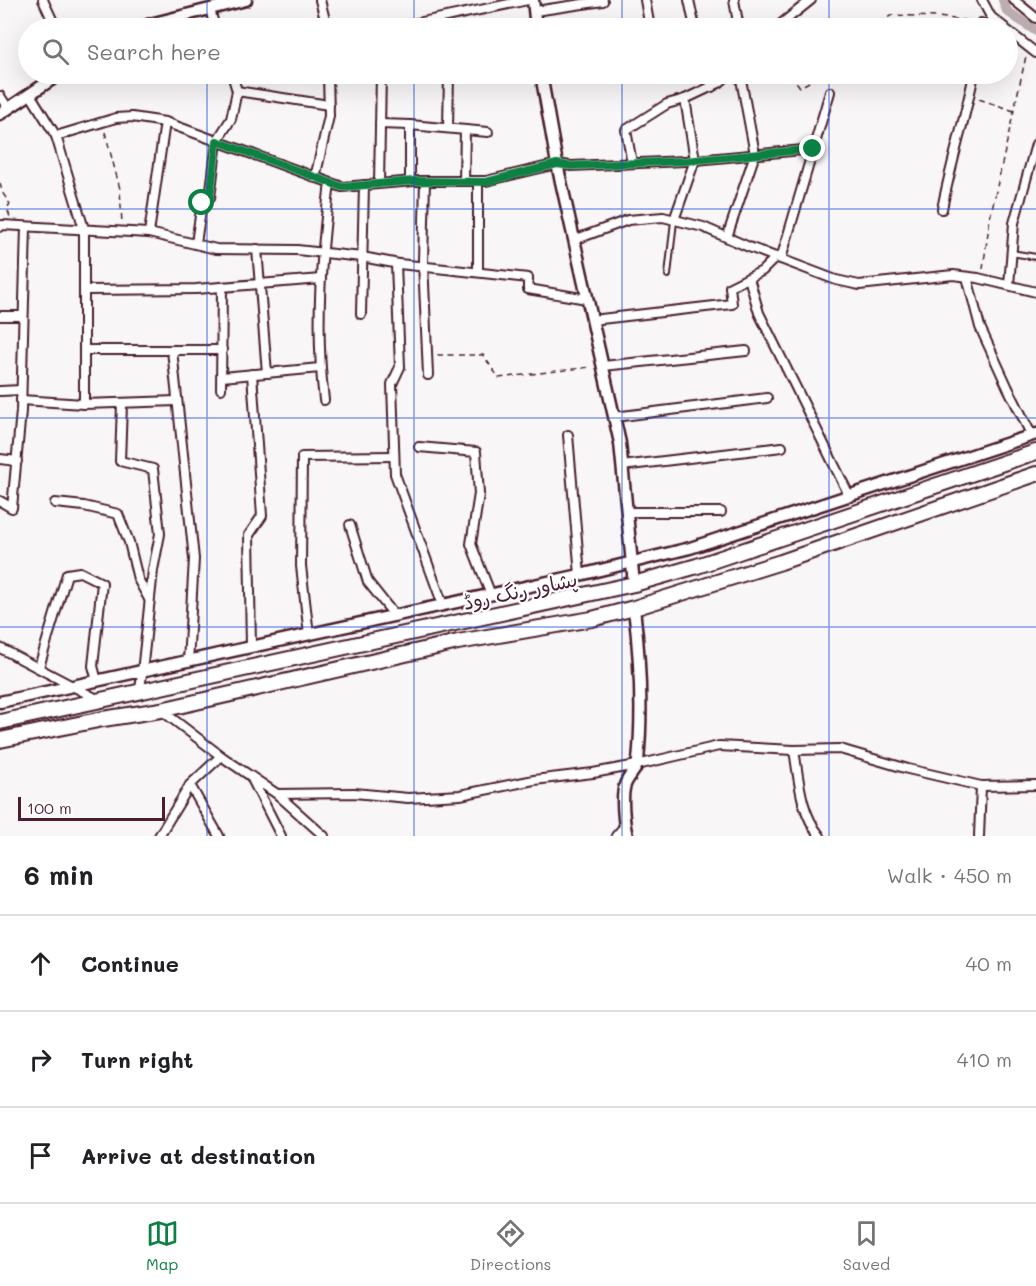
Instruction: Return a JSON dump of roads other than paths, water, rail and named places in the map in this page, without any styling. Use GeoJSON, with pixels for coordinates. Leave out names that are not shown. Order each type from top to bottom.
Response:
{"type":"FeatureCollection","features":[{"type":"Feature","properties":{"kind":"highway","name":"پشاور رنگ روڈ"},"geometry":{"type":"LineString","coordinates":[[0,722],[634,584],[752,548],[1036,452]]}},
{"type":"Feature","properties":{"kind":"highway","name":"پشاور رنگ روڈ"},"geometry":{"type":"LineString","coordinates":[[0,740],[160,710],[458,642],[592,619],[634,608],[781,561],[1036,474]]}},
{"type":"Feature","properties":{"kind":"street"},"geometry":{"type":"LineString","coordinates":[[43,0],[52,18]]}},
{"type":"Feature","properties":{"kind":"street"},"geometry":{"type":"LineString","coordinates":[[174,18],[246,0]]}},
{"type":"Feature","properties":{"kind":"street"},"geometry":{"type":"LineString","coordinates":[[320,0],[324,18]]}},
{"type":"Feature","properties":{"kind":"street"},"geometry":{"type":"LineString","coordinates":[[441,18],[528,0]]}},
{"type":"Feature","properties":{"kind":"street"},"geometry":{"type":"LineString","coordinates":[[645,0],[648,18]]}},
{"type":"Feature","properties":{"kind":"street"},"geometry":{"type":"LineString","coordinates":[[689,0],[693,18]]}},
{"type":"Feature","properties":{"kind":"street"},"geometry":{"type":"LineString","coordinates":[[734,0],[737,18]]}},
{"type":"Feature","properties":{"kind":"street"},"geometry":{"type":"LineString","coordinates":[[788,18],[811,0]]}},
{"type":"Feature","properties":{"kind":"street"},"geometry":{"type":"LineString","coordinates":[[982,0],[993,18]]}},
{"type":"Feature","properties":{"kind":"street"},"geometry":{"type":"LineString","coordinates":[[1014,0],[1036,18]]}},
{"type":"Feature","properties":{"kind":"street"},"geometry":{"type":"LineString","coordinates":[[534,5],[603,1]]}},
{"type":"Feature","properties":{"kind":"street"},"geometry":{"type":"LineString","coordinates":[[210,9],[212,18]]}},
{"type":"Feature","properties":{"kind":"street"},"geometry":{"type":"LineString","coordinates":[[1018,40],[1036,53]]}},
{"type":"Feature","properties":{"kind":"street"},"geometry":{"type":"LineString","coordinates":[[0,96],[4,111],[45,84]]}},
{"type":"Feature","properties":{"kind":"street"},"geometry":{"type":"LineString","coordinates":[[196,243],[202,203],[210,198],[217,141],[231,119],[237,91],[235,84]]}},
{"type":"Feature","properties":{"kind":"street"},"geometry":{"type":"LineString","coordinates":[[315,178],[329,116],[328,84]]}},
{"type":"Feature","properties":{"kind":"street"},"geometry":{"type":"LineString","coordinates":[[379,183],[381,84]]}},
{"type":"Feature","properties":{"kind":"street"},"geometry":{"type":"LineString","coordinates":[[448,128],[449,84]]}},
{"type":"Feature","properties":{"kind":"street"},"geometry":{"type":"LineString","coordinates":[[543,84],[557,164],[620,443],[634,584]]}},
{"type":"Feature","properties":{"kind":"street"},"geometry":{"type":"LineString","coordinates":[[632,163],[626,130],[667,104],[685,99],[717,84]]}},
{"type":"Feature","properties":{"kind":"street"},"geometry":{"type":"LineString","coordinates":[[727,237],[756,154],[742,84]]}},
{"type":"Feature","properties":{"kind":"street"},"geometry":{"type":"LineString","coordinates":[[942,209],[972,84]]}},
{"type":"Feature","properties":{"kind":"street"},"geometry":{"type":"LineString","coordinates":[[237,91],[329,105]]}},
{"type":"Feature","properties":{"kind":"street"},"geometry":{"type":"LineString","coordinates":[[592,320],[732,304],[729,287],[762,271],[779,258],[830,92]]}},
{"type":"Feature","properties":{"kind":"street"},"geometry":{"type":"LineString","coordinates":[[30,94],[56,136],[84,229],[84,404]]}},
{"type":"Feature","properties":{"kind":"street"},"geometry":{"type":"LineString","coordinates":[[674,220],[695,160],[685,99]]}},
{"type":"Feature","properties":{"kind":"street"},"geometry":{"type":"LineString","coordinates":[[56,136],[116,118],[132,117],[165,122],[342,187],[411,181],[486,182],[557,164],[571,166],[695,160],[813,149]]}},
{"type":"Feature","properties":{"kind":"street"},"geometry":{"type":"LineString","coordinates":[[148,233],[165,122]]}},
{"type":"Feature","properties":{"kind":"street"},"geometry":{"type":"LineString","coordinates":[[380,124],[410,124],[488,132]]}},
{"type":"Feature","properties":{"kind":"street"},"geometry":{"type":"LineString","coordinates":[[410,124],[411,181]]}},
{"type":"Feature","properties":{"kind":"street"},"geometry":{"type":"LineString","coordinates":[[464,181],[465,130]]}},
{"type":"Feature","properties":{"kind":"street"},"geometry":{"type":"LineString","coordinates":[[1009,285],[1011,252],[1019,202],[1036,144]]}},
{"type":"Feature","properties":{"kind":"street"},"geometry":{"type":"LineString","coordinates":[[424,181],[423,267],[428,375]]}},
{"type":"Feature","properties":{"kind":"street"},"geometry":{"type":"LineString","coordinates":[[478,182],[478,272]]}},
{"type":"Feature","properties":{"kind":"street"},"geometry":{"type":"LineString","coordinates":[[324,400],[320,368],[321,279],[330,183]]}},
{"type":"Feature","properties":{"kind":"street"},"geometry":{"type":"LineString","coordinates":[[361,314],[364,185]]}},
{"type":"Feature","properties":{"kind":"street"},"geometry":{"type":"LineString","coordinates":[[574,240],[628,220],[663,217],[703,226],[836,280],[859,285],[953,275],[1036,292]]}},
{"type":"Feature","properties":{"kind":"street"},"geometry":{"type":"LineString","coordinates":[[0,227],[148,233],[216,249],[257,249],[362,257],[396,264],[528,278],[528,290],[587,299]]}},
{"type":"Feature","properties":{"kind":"street"},"geometry":{"type":"LineString","coordinates":[[0,501],[12,508],[21,400],[26,227]]}},
{"type":"Feature","properties":{"kind":"street"},"geometry":{"type":"LineString","coordinates":[[257,249],[267,373]]}},
{"type":"Feature","properties":{"kind":"street"},"geometry":{"type":"LineString","coordinates":[[396,264],[400,367],[392,384],[395,474],[443,605]]}},
{"type":"Feature","properties":{"kind":"street"},"geometry":{"type":"LineString","coordinates":[[0,702],[633,563],[690,548],[850,497],[1034,435],[1008,388],[980,327],[968,277]]}},
{"type":"Feature","properties":{"kind":"street"},"geometry":{"type":"LineString","coordinates":[[749,278],[759,313],[850,497]]}},
{"type":"Feature","properties":{"kind":"street"},"geometry":{"type":"LineString","coordinates":[[85,290],[222,287],[321,279]]}},
{"type":"Feature","properties":{"kind":"street"},"geometry":{"type":"LineString","coordinates":[[221,389],[222,287]]}},
{"type":"Feature","properties":{"kind":"street"},"geometry":{"type":"LineString","coordinates":[[0,316],[23,316]]}},
{"type":"Feature","properties":{"kind":"street"},"geometry":{"type":"LineString","coordinates":[[84,350],[222,350]]}},
{"type":"Feature","properties":{"kind":"street"},"geometry":{"type":"LineString","coordinates":[[172,350],[194,559],[188,662]]}},
{"type":"Feature","properties":{"kind":"street"},"geometry":{"type":"LineString","coordinates":[[603,366],[746,351]]}},
{"type":"Feature","properties":{"kind":"street"},"geometry":{"type":"LineString","coordinates":[[222,377],[320,368]]}},
{"type":"Feature","properties":{"kind":"street"},"geometry":{"type":"LineString","coordinates":[[251,646],[249,535],[261,516],[252,374]]}},
{"type":"Feature","properties":{"kind":"street"},"geometry":{"type":"LineString","coordinates":[[0,391],[21,390]]}},
{"type":"Feature","properties":{"kind":"street"},"geometry":{"type":"LineString","coordinates":[[614,417],[767,398]]}},
{"type":"Feature","properties":{"kind":"street"},"geometry":{"type":"LineString","coordinates":[[21,400],[84,404],[177,401]]}},
{"type":"Feature","properties":{"kind":"street"},"geometry":{"type":"LineString","coordinates":[[122,404],[120,461],[153,469],[159,534],[149,599],[140,691]]}},
{"type":"Feature","properties":{"kind":"street"},"geometry":{"type":"LineString","coordinates":[[568,435],[580,575]]}},
{"type":"Feature","properties":{"kind":"street"},"geometry":{"type":"LineString","coordinates":[[419,447],[476,452],[479,494],[471,544],[491,595]]}},
{"type":"Feature","properties":{"kind":"street"},"geometry":{"type":"LineString","coordinates":[[622,466],[782,447]]}},
{"type":"Feature","properties":{"kind":"street"},"geometry":{"type":"LineString","coordinates":[[309,634],[301,566],[302,457],[394,456]]}},
{"type":"Feature","properties":{"kind":"street"},"geometry":{"type":"LineString","coordinates":[[0,459],[17,461]]}},
{"type":"Feature","properties":{"kind":"street"},"geometry":{"type":"LineString","coordinates":[[55,503],[84,506],[118,514],[129,542],[138,579],[149,599]]}},
{"type":"Feature","properties":{"kind":"street"},"geometry":{"type":"LineString","coordinates":[[628,512],[721,512]]}},
{"type":"Feature","properties":{"kind":"street"},"geometry":{"type":"LineString","coordinates":[[350,525],[368,582],[395,616]]}},
{"type":"Feature","properties":{"kind":"street"},"geometry":{"type":"LineString","coordinates":[[39,667],[67,574],[81,572],[102,583],[93,666],[97,681]]}},
{"type":"Feature","properties":{"kind":"street"},"geometry":{"type":"LineString","coordinates":[[616,836],[626,831],[624,786],[637,765],[641,704],[639,649],[634,608]]}},
{"type":"Feature","properties":{"kind":"street"},"geometry":{"type":"LineString","coordinates":[[0,648],[99,700]]}},
{"type":"Feature","properties":{"kind":"street"},"geometry":{"type":"LineString","coordinates":[[160,710],[277,794],[324,836]]}},
{"type":"Feature","properties":{"kind":"street"},"geometry":{"type":"LineString","coordinates":[[277,794],[354,793],[408,798],[460,795],[534,780],[637,765],[719,746],[794,750],[840,749],[908,769],[981,786],[1036,785]]}},
{"type":"Feature","properties":{"kind":"street"},"geometry":{"type":"LineString","coordinates":[[794,750],[805,811],[820,836]]}},
{"type":"Feature","properties":{"kind":"street"},"geometry":{"type":"LineString","coordinates":[[161,835],[190,785],[221,756]]}},
{"type":"Feature","properties":{"kind":"street"},"geometry":{"type":"LineString","coordinates":[[250,776],[281,836]]}},
{"type":"Feature","properties":{"kind":"street"},"geometry":{"type":"LineString","coordinates":[[190,785],[219,836]]}},
{"type":"Feature","properties":{"kind":"street"},"geometry":{"type":"LineString","coordinates":[[979,836],[981,786]]}},
{"type":"Feature","properties":{"kind":"lane"},"geometry":{"type":"LineString","coordinates":[[668,275],[674,220]]}},
{"type":"Feature","properties":{"kind":"lane"},"geometry":{"type":"LineString","coordinates":[[1011,252],[1036,256]]}},
{"type":"Feature","properties":{"kind":"waterway"},"geometry":{"type":"LineString","coordinates":[[1003,0],[1007,11],[1017,18]]}},
{"type":"Feature","properties":{"kind":"waterway"},"geometry":{"type":"LineString","coordinates":[[1018,19],[1036,31]]}}]}
